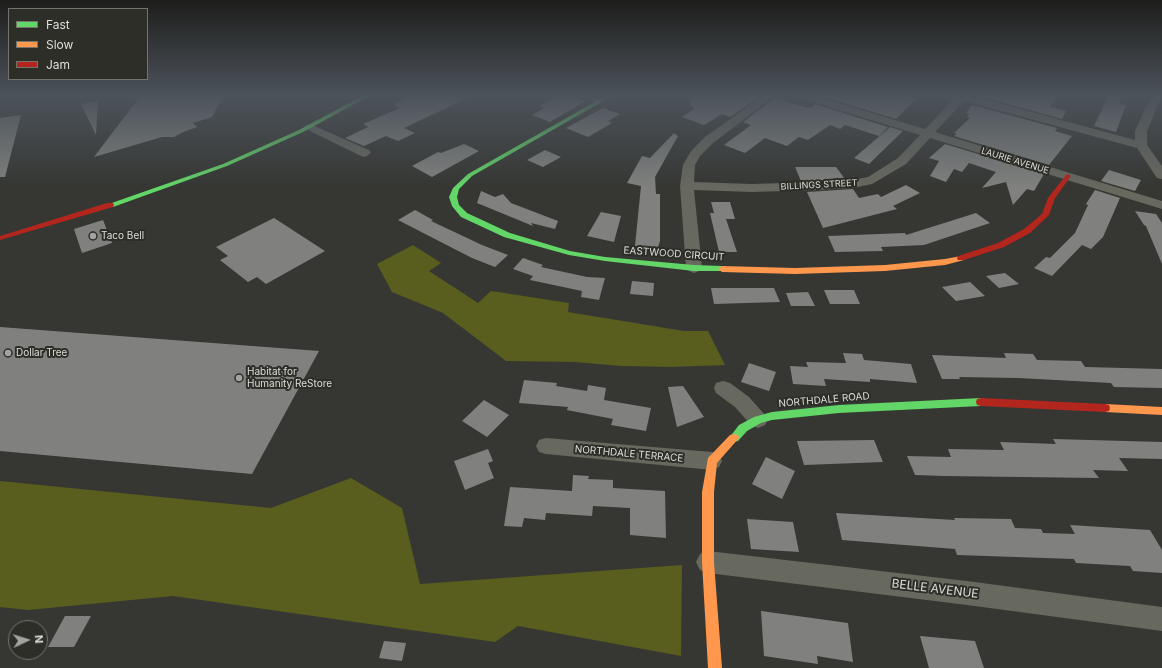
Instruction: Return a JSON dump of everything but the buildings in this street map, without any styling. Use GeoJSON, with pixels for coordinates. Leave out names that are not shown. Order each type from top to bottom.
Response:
{"type":"FeatureCollection","features":[{"type":"Feature","properties":{"kind":"main road"},"geometry":{"type":"LineString","coordinates":[[24,221],[134,188],[221,156],[291,126]]}},
{"type":"Feature","properties":{"kind":"main road","name":"EASTWOOD CIRCUIT"},"geometry":{"type":"LineString","coordinates":[[555,126],[470,174],[456,188],[453,197],[456,206],[464,215],[507,235],[569,253],[605,259],[694,268],[795,271],[885,268],[945,262],[972,256],[1027,231],[1045,215],[1052,198],[1068,176]]}},
{"type":"Feature","properties":{"kind":"main road"},"geometry":{"type":"LineString","coordinates":[[0,238],[100,209],[179,182],[251,154],[310,127]]}},
{"type":"Feature","properties":{"kind":"main road","name":"NORTHDALE ROAD"},"geometry":{"type":"LineString","coordinates":[[712,461],[743,428],[758,420],[772,416],[840,409],[992,401],[1162,411]]}},
{"type":"Feature","properties":{"kind":"main road"},"geometry":{"type":"LineString","coordinates":[[712,461],[708,492],[708,562],[715,668]]}},
{"type":"Feature","properties":{"kind":"street"},"geometry":{"type":"LineString","coordinates":[[694,268],[687,186],[689,165],[694,154],[709,140],[728,126]]}},
{"type":"Feature","properties":{"kind":"street","name":"LAURIE AVENUE"},"geometry":{"type":"LineString","coordinates":[[902,126],[1162,205]]}},
{"type":"Feature","properties":{"kind":"street","name":"BILLINGS STREET"},"geometry":{"type":"LineString","coordinates":[[687,186],[752,188],[817,186],[852,184],[872,180],[902,161],[935,126]]}},
{"type":"Feature","properties":{"kind":"street"},"geometry":{"type":"LineString","coordinates":[[1071,126],[1140,145],[1162,175]]}},
{"type":"Feature","properties":{"kind":"street"},"geometry":{"type":"LineString","coordinates":[[1140,145],[1141,131],[1143,126]]}},
{"type":"Feature","properties":{"kind":"street"},"geometry":{"type":"LineString","coordinates":[[310,127],[365,153]]}},
{"type":"Feature","properties":{"kind":"street"},"geometry":{"type":"LineString","coordinates":[[722,388],[742,402],[758,420]]}},
{"type":"Feature","properties":{"kind":"street","name":"NORTHDALE TERRACE"},"geometry":{"type":"LineString","coordinates":[[546,446],[712,461]]}},
{"type":"Feature","properties":{"kind":"street","name":"BELLE AVENUE"},"geometry":{"type":"LineString","coordinates":[[708,562],[959,592],[1162,619]]}},
{"type":"Feature","properties":{"kind":"green space"},"geometry":{"type":"Polygon","coordinates":[[[413,245],[441,263],[429,271],[478,303],[491,291],[569,303],[568,312],[684,331],[708,331],[725,365],[672,367],[621,366],[575,362],[506,361],[443,313],[392,292],[377,264],[413,245]]]}},
{"type":"Feature","properties":{"kind":"green space"},"geometry":{"type":"Polygon","coordinates":[[[351,478],[402,508],[420,584],[682,565],[681,656],[518,626],[495,642],[173,596],[28,610],[0,607],[0,481],[271,508],[351,478]]]}},
{"type":"Feature","properties":{"kind":"traffic: fast"},"geometry":{"type":"LineString","coordinates":[[110,205],[225,165],[310,126]]}},
{"type":"Feature","properties":{"kind":"traffic: fast"},"geometry":{"type":"LineString","coordinates":[[556,126],[470,175],[456,188],[453,197],[456,206],[464,215],[507,235],[569,253],[605,259],[694,268],[722,269]]}},
{"type":"Feature","properties":{"kind":"traffic: fast"},"geometry":{"type":"LineString","coordinates":[[734,438],[743,428],[758,420],[772,416],[839,409],[981,402]]}},
{"type":"Feature","properties":{"kind":"traffic: slow"},"geometry":{"type":"LineString","coordinates":[[722,269],[795,271],[885,268],[945,262],[961,258]]}},
{"type":"Feature","properties":{"kind":"traffic: slow"},"geometry":{"type":"LineString","coordinates":[[1105,408],[1162,411]]}},
{"type":"Feature","properties":{"kind":"traffic: slow"},"geometry":{"type":"LineString","coordinates":[[715,668],[708,562],[708,492],[712,461],[734,438]]}},
{"type":"Feature","properties":{"kind":"traffic: jam"},"geometry":{"type":"LineString","coordinates":[[961,258],[1001,245],[1027,231],[1045,215],[1052,198],[1068,176]]}},
{"type":"Feature","properties":{"kind":"traffic: jam"},"geometry":{"type":"LineString","coordinates":[[0,238],[110,205]]}},
{"type":"Feature","properties":{"kind":"traffic: jam"},"geometry":{"type":"LineString","coordinates":[[981,402],[1105,408]]}},
{"type":"Feature","properties":{"kind":"place","name":"Taco Bell"},"geometry":{"type":"Point","coordinates":[93,236]}},
{"type":"Feature","properties":{"kind":"place","name":"Dollar Tree"},"geometry":{"type":"Point","coordinates":[8,353]}},
{"type":"Feature","properties":{"kind":"place","name":"Habitat for Humanity ReStore"},"geometry":{"type":"Point","coordinates":[239,378]}}]}
